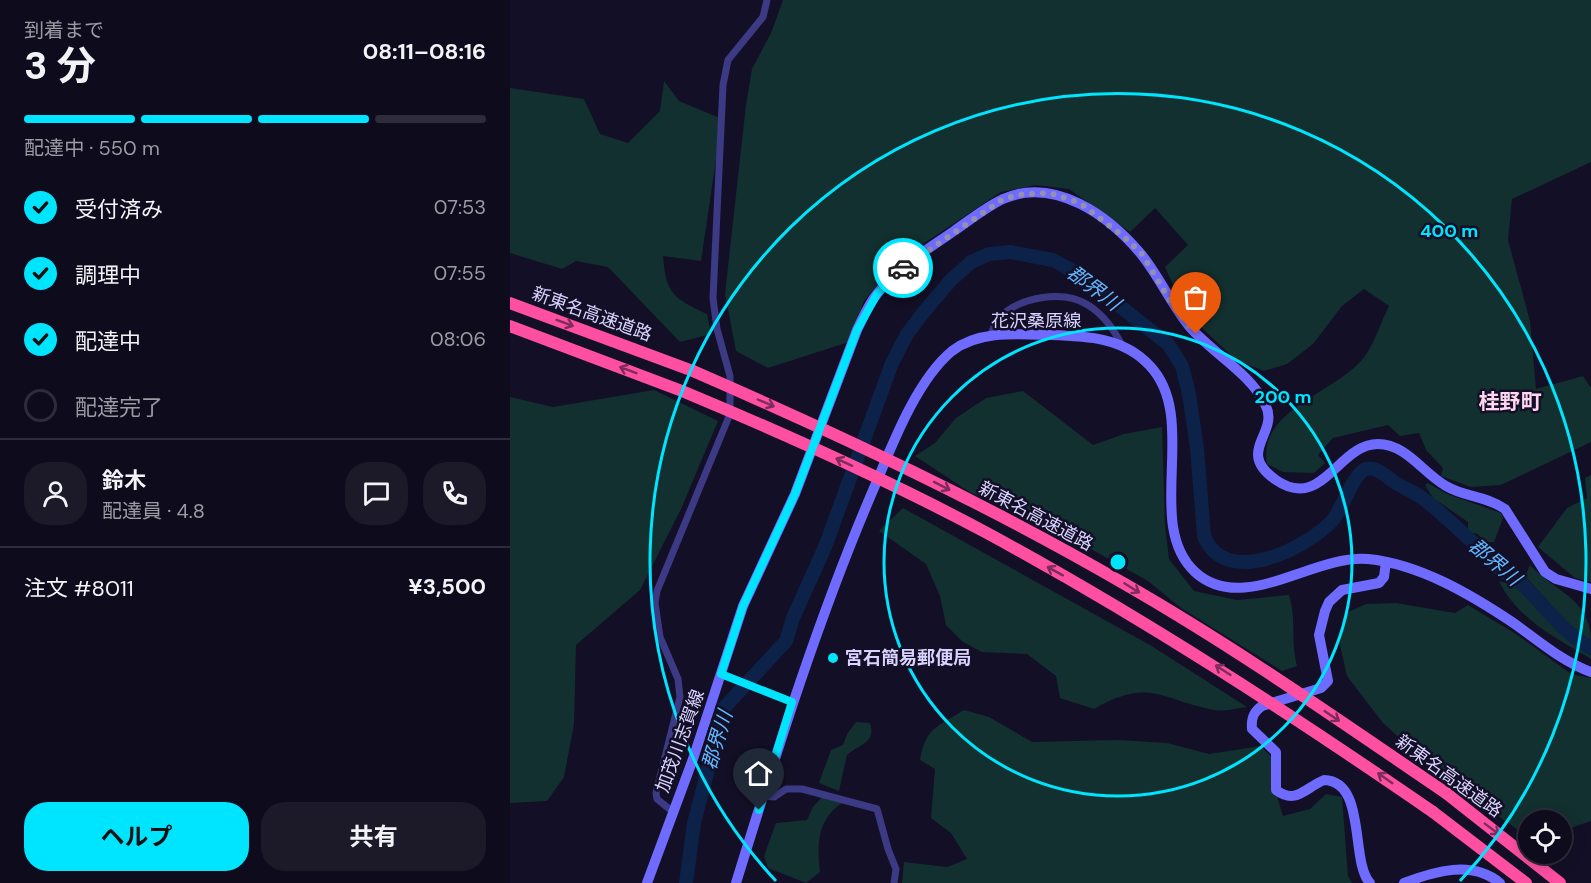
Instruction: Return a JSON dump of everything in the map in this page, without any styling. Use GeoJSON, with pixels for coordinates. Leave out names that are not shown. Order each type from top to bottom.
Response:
{"type":"FeatureCollection","features":[{"type":"Feature","properties":{"kind":"highway","name":"新東名高速道路"},"geometry":{"type":"LineString","coordinates":[[510,303],[693,371],[897,463],[1124,583],[1284,683],[1446,793],[1560,883]]}},
{"type":"Feature","properties":{"kind":"highway"},"geometry":{"type":"LineString","coordinates":[[510,326],[682,391],[777,431],[986,532],[1111,602],[1284,710],[1433,812],[1526,883]]}},
{"type":"Feature","properties":{"kind":"highway"},"geometry":{"type":"LineString","coordinates":[[1517,848],[1566,883]]}},
{"type":"Feature","properties":{"kind":"main road","name":"加茂川志賀線"},"geometry":{"type":"LineString","coordinates":[[647,883],[672,811],[726,675],[743,606],[795,494],[857,330],[877,294],[909,262],[1003,199],[1034,193],[1058,195],[1080,203],[1109,223],[1142,254],[1173,306],[1196,334],[1246,380],[1265,404],[1268,418],[1257,459],[1261,467],[1278,482],[1294,488],[1306,488],[1320,482],[1362,446],[1376,444],[1396,447],[1446,486],[1487,500],[1505,509],[1545,572],[1556,579],[1591,589]]}},
{"type":"Feature","properties":{"kind":"main road","name":"花沢桑原線"},"geometry":{"type":"LineString","coordinates":[[736,883],[763,796],[788,700],[889,452],[930,375],[954,349],[990,336],[1082,336],[1108,340],[1124,347],[1150,366],[1167,396],[1173,453],[1175,529],[1179,546],[1195,572],[1208,581],[1227,587],[1245,588],[1275,582],[1323,564],[1365,559],[1386,562],[1414,570],[1453,588],[1511,621],[1575,666],[1591,672]]}},
{"type":"Feature","properties":{"kind":"main road"},"geometry":{"type":"LineString","coordinates":[[1370,883],[1363,874],[1356,822],[1342,789],[1335,782],[1324,780],[1297,797],[1286,796],[1276,790],[1276,752],[1252,729],[1251,720],[1255,711],[1262,706],[1321,688],[1328,681],[1319,635],[1324,611],[1329,602],[1342,590],[1379,583],[1384,577],[1386,562]]}},
{"type":"Feature","properties":{"kind":"main road"},"geometry":{"type":"LineString","coordinates":[[1404,883],[1441,872],[1470,869],[1485,873],[1500,883]]}},
{"type":"Feature","properties":{"kind":"street"},"geometry":{"type":"LineString","coordinates":[[672,811],[657,799],[656,793],[680,697],[678,679],[660,637],[656,599],[666,565],[721,443],[730,414],[730,376],[717,329],[713,298],[723,86],[728,60],[763,17],[767,0]]}},
{"type":"Feature","properties":{"kind":"street"},"geometry":{"type":"LineString","coordinates":[[990,336],[996,321],[1026,302],[1059,297],[1072,298],[1087,304],[1111,325],[1124,347]]}},
{"type":"Feature","properties":{"kind":"street"},"geometry":{"type":"LineString","coordinates":[[726,675],[788,700]]}},
{"type":"Feature","properties":{"kind":"street"},"geometry":{"type":"LineString","coordinates":[[763,796],[774,797],[786,789],[802,789],[877,809],[896,869],[894,883]]}},
{"type":"Feature","properties":{"kind":"green space"},"geometry":{"type":"Polygon","coordinates":[[[783,0],[1591,0],[1591,162],[1512,199],[1508,240],[1530,321],[1536,389],[1583,376],[1591,388],[1591,442],[1501,485],[1471,487],[1441,476],[1443,468],[1426,450],[1419,433],[1400,436],[1388,425],[1333,438],[1318,455],[1325,463],[1314,473],[1283,472],[1267,464],[1267,445],[1274,429],[1286,415],[1353,369],[1365,356],[1389,306],[1364,289],[1342,306],[1313,344],[1287,364],[1264,371],[1235,359],[1204,330],[1179,298],[1165,267],[1188,245],[1155,208],[1130,232],[1069,189],[1036,185],[1001,192],[917,248],[887,273],[864,301],[849,342],[768,368],[736,351],[725,294],[746,105],[752,69],[771,33],[783,0]]]}},
{"type":"Feature","properties":{"kind":"green space"},"geometry":{"type":"Polygon","coordinates":[[[664,81],[679,101],[722,119],[701,261],[663,256],[669,287],[686,304],[707,314],[711,334],[680,342],[608,267],[576,261],[562,269],[510,253],[510,88],[584,99],[600,134],[628,143],[660,111],[664,81]]]}},
{"type":"Feature","properties":{"kind":"green space"},"geometry":{"type":"Polygon","coordinates":[[[654,390],[718,421],[681,509],[640,590],[576,645],[574,724],[564,777],[547,801],[510,803],[510,397],[553,407],[654,390]]]}},
{"type":"Feature","properties":{"kind":"green space"},"geometry":{"type":"Polygon","coordinates":[[[1023,391],[1093,445],[1124,434],[1162,427],[1165,525],[1169,559],[1194,591],[1237,600],[1289,595],[1293,614],[1297,666],[1282,671],[1181,608],[1148,581],[1032,516],[971,493],[915,456],[935,443],[956,418],[986,398],[1023,391]]]}},
{"type":"Feature","properties":{"kind":"green space"},"geometry":{"type":"Polygon","coordinates":[[[1591,475],[1591,582],[1575,578],[1538,547],[1567,508],[1587,498],[1585,478],[1591,475]]]}},
{"type":"Feature","properties":{"kind":"green space"},"geometry":{"type":"Polygon","coordinates":[[[1428,483],[1447,494],[1501,513],[1503,518],[1494,542],[1484,542],[1478,534],[1468,532],[1468,522],[1433,498],[1425,485],[1428,483]]]}},
{"type":"Feature","properties":{"kind":"green space"},"geometry":{"type":"Polygon","coordinates":[[[903,508],[1150,645],[1247,707],[1214,710],[1155,694],[1142,693],[1113,699],[1094,709],[1060,698],[1056,676],[1027,654],[982,652],[963,642],[946,625],[940,596],[926,564],[879,531],[903,508]]]}},
{"type":"Feature","properties":{"kind":"green space"},"geometry":{"type":"Polygon","coordinates":[[[1530,565],[1578,605],[1585,615],[1591,641],[1558,620],[1547,600],[1525,576],[1530,565]]]}},
{"type":"Feature","properties":{"kind":"green space"},"geometry":{"type":"Polygon","coordinates":[[[1499,581],[1514,585],[1561,633],[1591,651],[1591,659],[1551,635],[1527,617],[1516,606],[1499,581]]]}},
{"type":"Feature","properties":{"kind":"green space"},"geometry":{"type":"Polygon","coordinates":[[[1396,603],[1455,613],[1468,605],[1516,634],[1571,674],[1591,678],[1591,821],[1572,828],[1572,810],[1518,810],[1518,830],[1440,775],[1383,723],[1347,676],[1340,645],[1344,614],[1366,604],[1396,603]]]}},
{"type":"Feature","properties":{"kind":"green space"},"geometry":{"type":"Polygon","coordinates":[[[964,710],[989,717],[1032,742],[1118,740],[1167,743],[1209,754],[1261,746],[1278,764],[1276,793],[1283,816],[1310,809],[1326,794],[1342,797],[1348,876],[1352,883],[902,883],[904,862],[947,867],[967,859],[951,833],[931,818],[935,769],[920,760],[929,734],[964,710]]]}},
{"type":"Feature","properties":{"kind":"green space"},"geometry":{"type":"Polygon","coordinates":[[[856,722],[870,723],[871,735],[866,742],[847,755],[839,791],[819,783],[831,750],[843,745],[847,734],[856,722]]]}},
{"type":"Feature","properties":{"kind":"green space"},"geometry":{"type":"Polygon","coordinates":[[[822,797],[842,803],[823,825],[819,842],[820,872],[806,883],[768,868],[764,856],[776,823],[807,820],[813,807],[822,797]]]}},
{"type":"Feature","properties":{"kind":"waterway","name":"郡界川"},"geometry":{"type":"LineString","coordinates":[[686,883],[694,823],[724,708],[786,641],[793,618],[825,547],[892,363],[907,334],[951,280],[971,262],[989,254],[1010,252],[1053,260],[1080,275],[1168,344],[1182,366],[1189,394],[1197,448],[1204,536],[1215,552],[1229,560],[1247,562],[1266,559],[1304,543],[1332,521],[1357,477],[1370,468],[1381,472],[1432,506],[1499,569],[1530,591],[1571,635],[1591,648]]}},
{"type":"Feature","properties":{"kind":"way so far"},"geometry":{"type":"LineString","coordinates":[[903,268],[915,257],[1003,199],[1023,194],[1050,193],[1080,203],[1109,223],[1142,254],[1173,306],[1196,334]]}},
{"type":"Feature","properties":{"kind":"place","name":"宮石簡易郵便局"},"geometry":{"type":"Point","coordinates":[833,658]}},
{"type":"Feature","properties":{"kind":"district","name":"桂野町"},"geometry":{"type":"Point","coordinates":[1510,402]}},
{"type":"Feature","properties":{"kind":"route"},"geometry":{"type":"LineString","coordinates":[[759,810],[792,702],[721,674],[743,606],[795,494],[857,330],[877,294],[903,268]]}}]}
